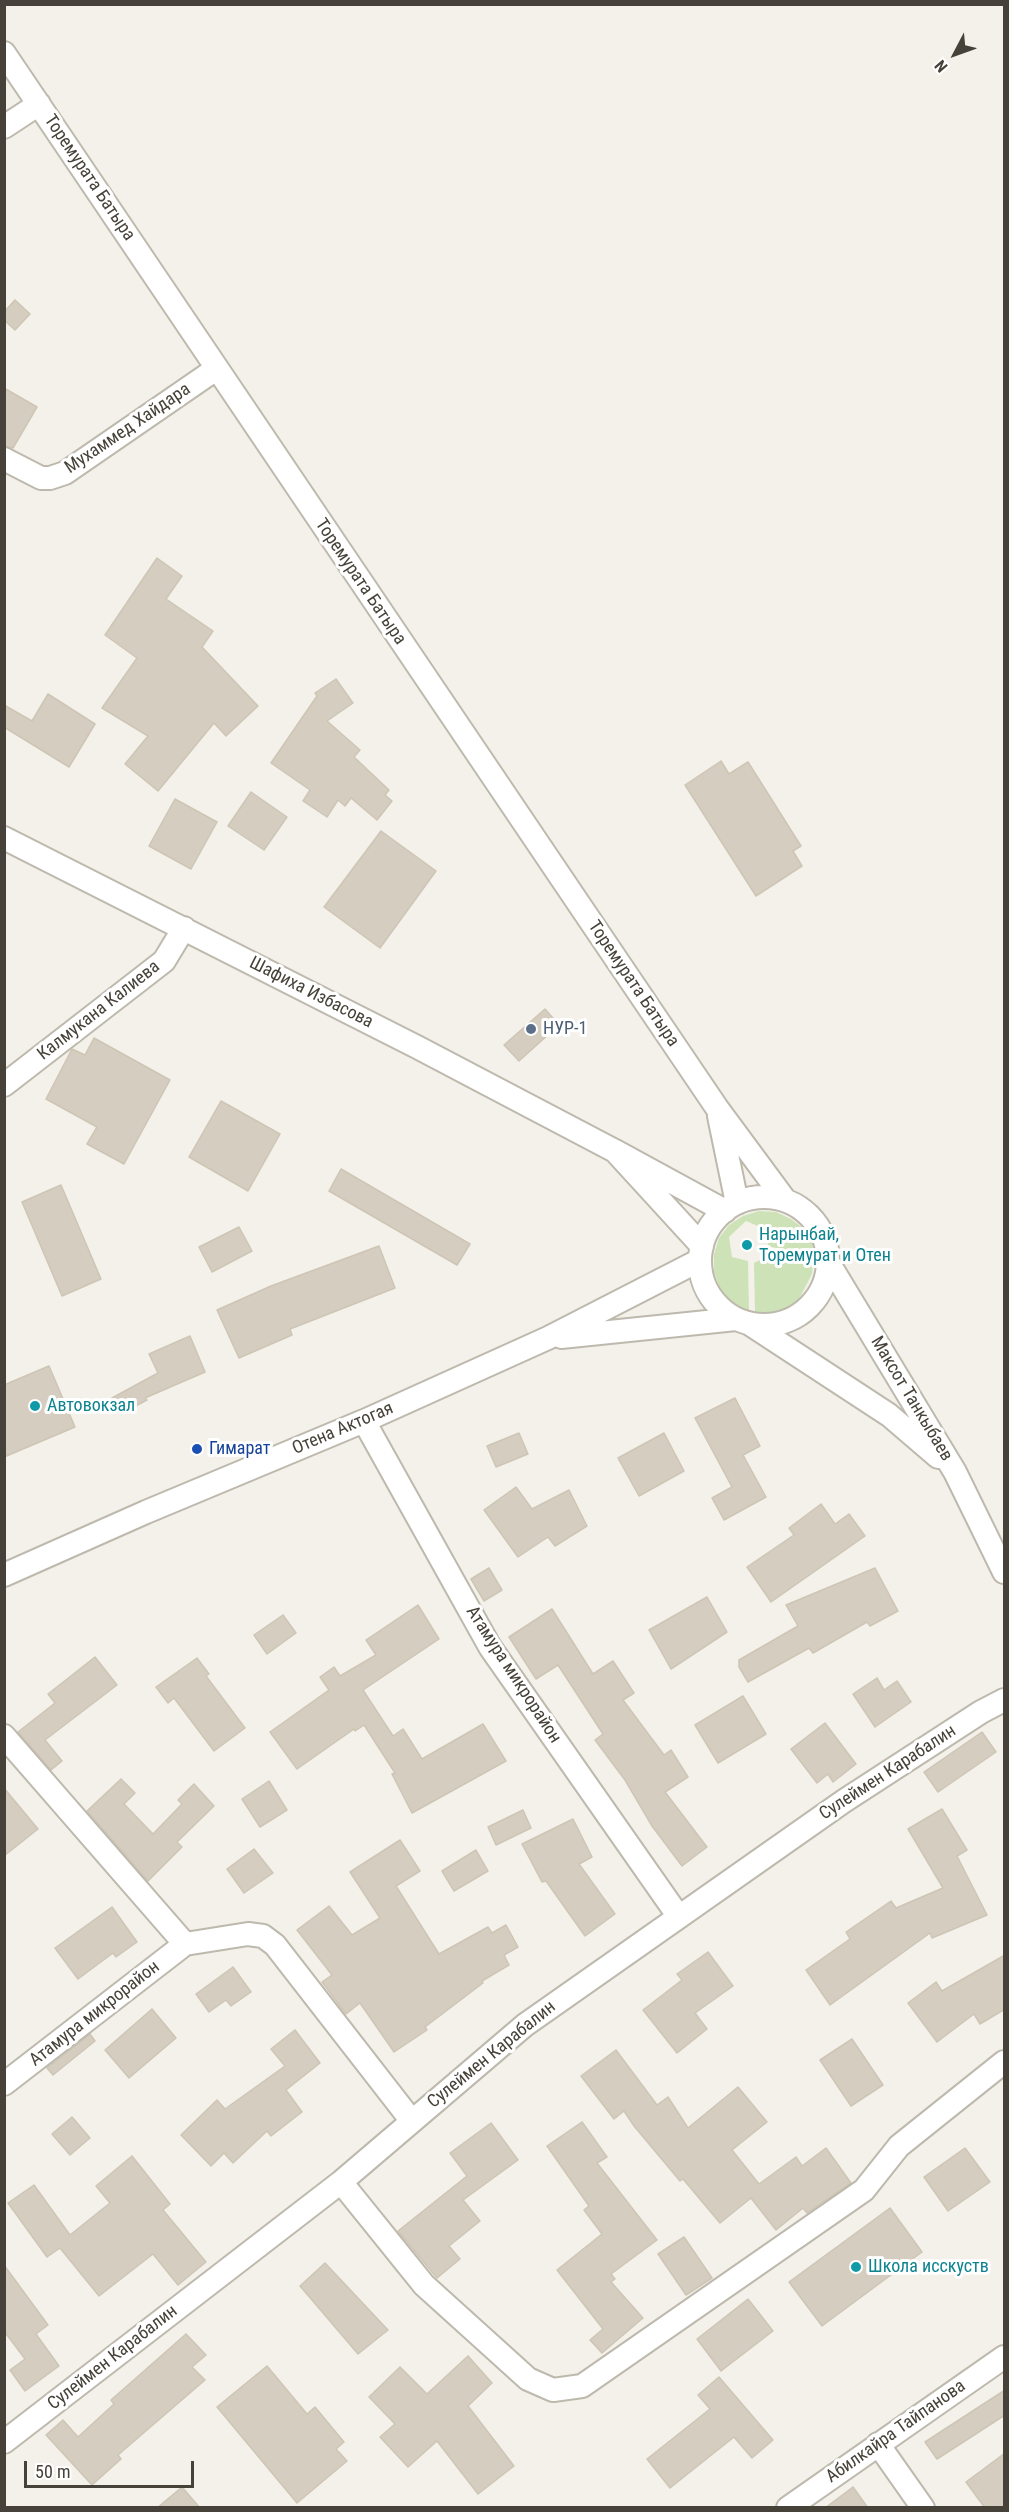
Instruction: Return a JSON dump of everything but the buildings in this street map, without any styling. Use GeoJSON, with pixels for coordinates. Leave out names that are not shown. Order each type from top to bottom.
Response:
{"type":"FeatureCollection","features":[{"type":"Feature","properties":{"kind":"street","name":"Торемурата Батыра"},"geometry":{"type":"LineString","coordinates":[[4,53],[717,1108],[784,1200]]}},
{"type":"Feature","properties":{"kind":"street"},"geometry":{"type":"LineString","coordinates":[[4,127],[39,104]]}},
{"type":"Feature","properties":{"kind":"street","name":"Мухаммед Хайдара"},"geometry":{"type":"LineString","coordinates":[[4,459],[41,478],[50,478],[65,473],[216,369]]}},
{"type":"Feature","properties":{"kind":"street","name":"Шафиха Избасова"},"geometry":{"type":"LineString","coordinates":[[4,838],[184,928],[615,1151],[731,1207]]}},
{"type":"Feature","properties":{"kind":"street","name":"Калмукана Калиева"},"geometry":{"type":"LineString","coordinates":[[4,1085],[164,961],[184,928]]}},
{"type":"Feature","properties":{"kind":"street"},"geometry":{"type":"LineString","coordinates":[[717,1108],[731,1207]]}},
{"type":"Feature","properties":{"kind":"street"},"geometry":{"type":"LineString","coordinates":[[615,1151],[701,1253]]}},
{"type":"Feature","properties":{"kind":"street"},"geometry":{"type":"LineString","coordinates":[[765,1197],[784,1200],[810,1216],[822,1234],[828,1262],[822,1290],[804,1312],[778,1324],[742,1321],[718,1306],[706,1288],[701,1253],[714,1221],[731,1207],[765,1197]]}},
{"type":"Feature","properties":{"kind":"street","name":"Отена Актогая"},"geometry":{"type":"LineString","coordinates":[[4,1575],[146,1512],[364,1421],[548,1338],[701,1253]]}},
{"type":"Feature","properties":{"kind":"street","name":"Максот Танкыбаев"},"geometry":{"type":"LineString","coordinates":[[828,1262],[955,1472]]}},
{"type":"Feature","properties":{"kind":"street","name":"Отена Актогая"},"geometry":{"type":"LineString","coordinates":[[548,1338],[742,1321]]}},
{"type":"Feature","properties":{"kind":"street","name":"Максот Танкыбаев"},"geometry":{"type":"LineString","coordinates":[[742,1321],[889,1415],[955,1472]]}},
{"type":"Feature","properties":{"kind":"street","name":"Атамура микрорайон"},"geometry":{"type":"LineString","coordinates":[[364,1421],[490,1647],[679,1917]]}},
{"type":"Feature","properties":{"kind":"street"},"geometry":{"type":"LineString","coordinates":[[955,1472],[1005,1572]]}},
{"type":"Feature","properties":{"kind":"street","name":"Сулеймен Карабалин"},"geometry":{"type":"LineString","coordinates":[[4,2442],[341,2182],[525,2025],[844,1801],[981,1712],[1005,1700]]}},
{"type":"Feature","properties":{"kind":"street"},"geometry":{"type":"LineString","coordinates":[[4,1736],[185,1944]]}},
{"type":"Feature","properties":{"kind":"street","name":"Атамура микрорайон"},"geometry":{"type":"LineString","coordinates":[[4,2084],[185,1944],[248,1934],[263,1936],[275,1945],[411,2120]]}},
{"type":"Feature","properties":{"kind":"street"},"geometry":{"type":"LineString","coordinates":[[341,2182],[424,2285],[528,2379],[553,2390],[582,2386],[864,2190],[898,2146],[1005,2062]]}},
{"type":"Feature","properties":{"kind":"street","name":"Абилкайра Тайпанова"},"geometry":{"type":"LineString","coordinates":[[788,2508],[1005,2357]]}},
{"type":"Feature","properties":{"kind":"street"},"geometry":{"type":"LineString","coordinates":[[878,2444],[923,2508]]}},
{"type":"Feature","properties":{"kind":"green space"},"geometry":{"type":"Polygon","coordinates":[[[759,1211],[776,1212],[791,1219],[804,1229],[813,1244],[815,1258],[768,1246],[765,1229],[746,1221],[729,1237],[732,1257],[748,1261],[749,1311],[732,1302],[720,1289],[714,1272],[714,1254],[719,1238],[729,1225],[743,1216],[759,1211]]]}},
{"type":"Feature","properties":{"kind":"green space"},"geometry":{"type":"Polygon","coordinates":[[[769,1251],[813,1262],[812,1274],[798,1301],[783,1309],[755,1312],[754,1263],[762,1259],[769,1251]]]}},
{"type":"Feature","properties":{"kind":"place","name":"НУР-1"},"geometry":{"type":"Point","coordinates":[531,1029]}},
{"type":"Feature","properties":{"kind":"place","name":"Нарынбай, Торемурат и Отен"},"geometry":{"type":"Point","coordinates":[747,1245]}},
{"type":"Feature","properties":{"kind":"place","name":"Автовокзал"},"geometry":{"type":"Point","coordinates":[35,1406]}},
{"type":"Feature","properties":{"kind":"place","name":"Гимарат"},"geometry":{"type":"Point","coordinates":[197,1449]}},
{"type":"Feature","properties":{"kind":"place","name":"Школа исскуств"},"geometry":{"type":"Point","coordinates":[856,2267]}}]}
